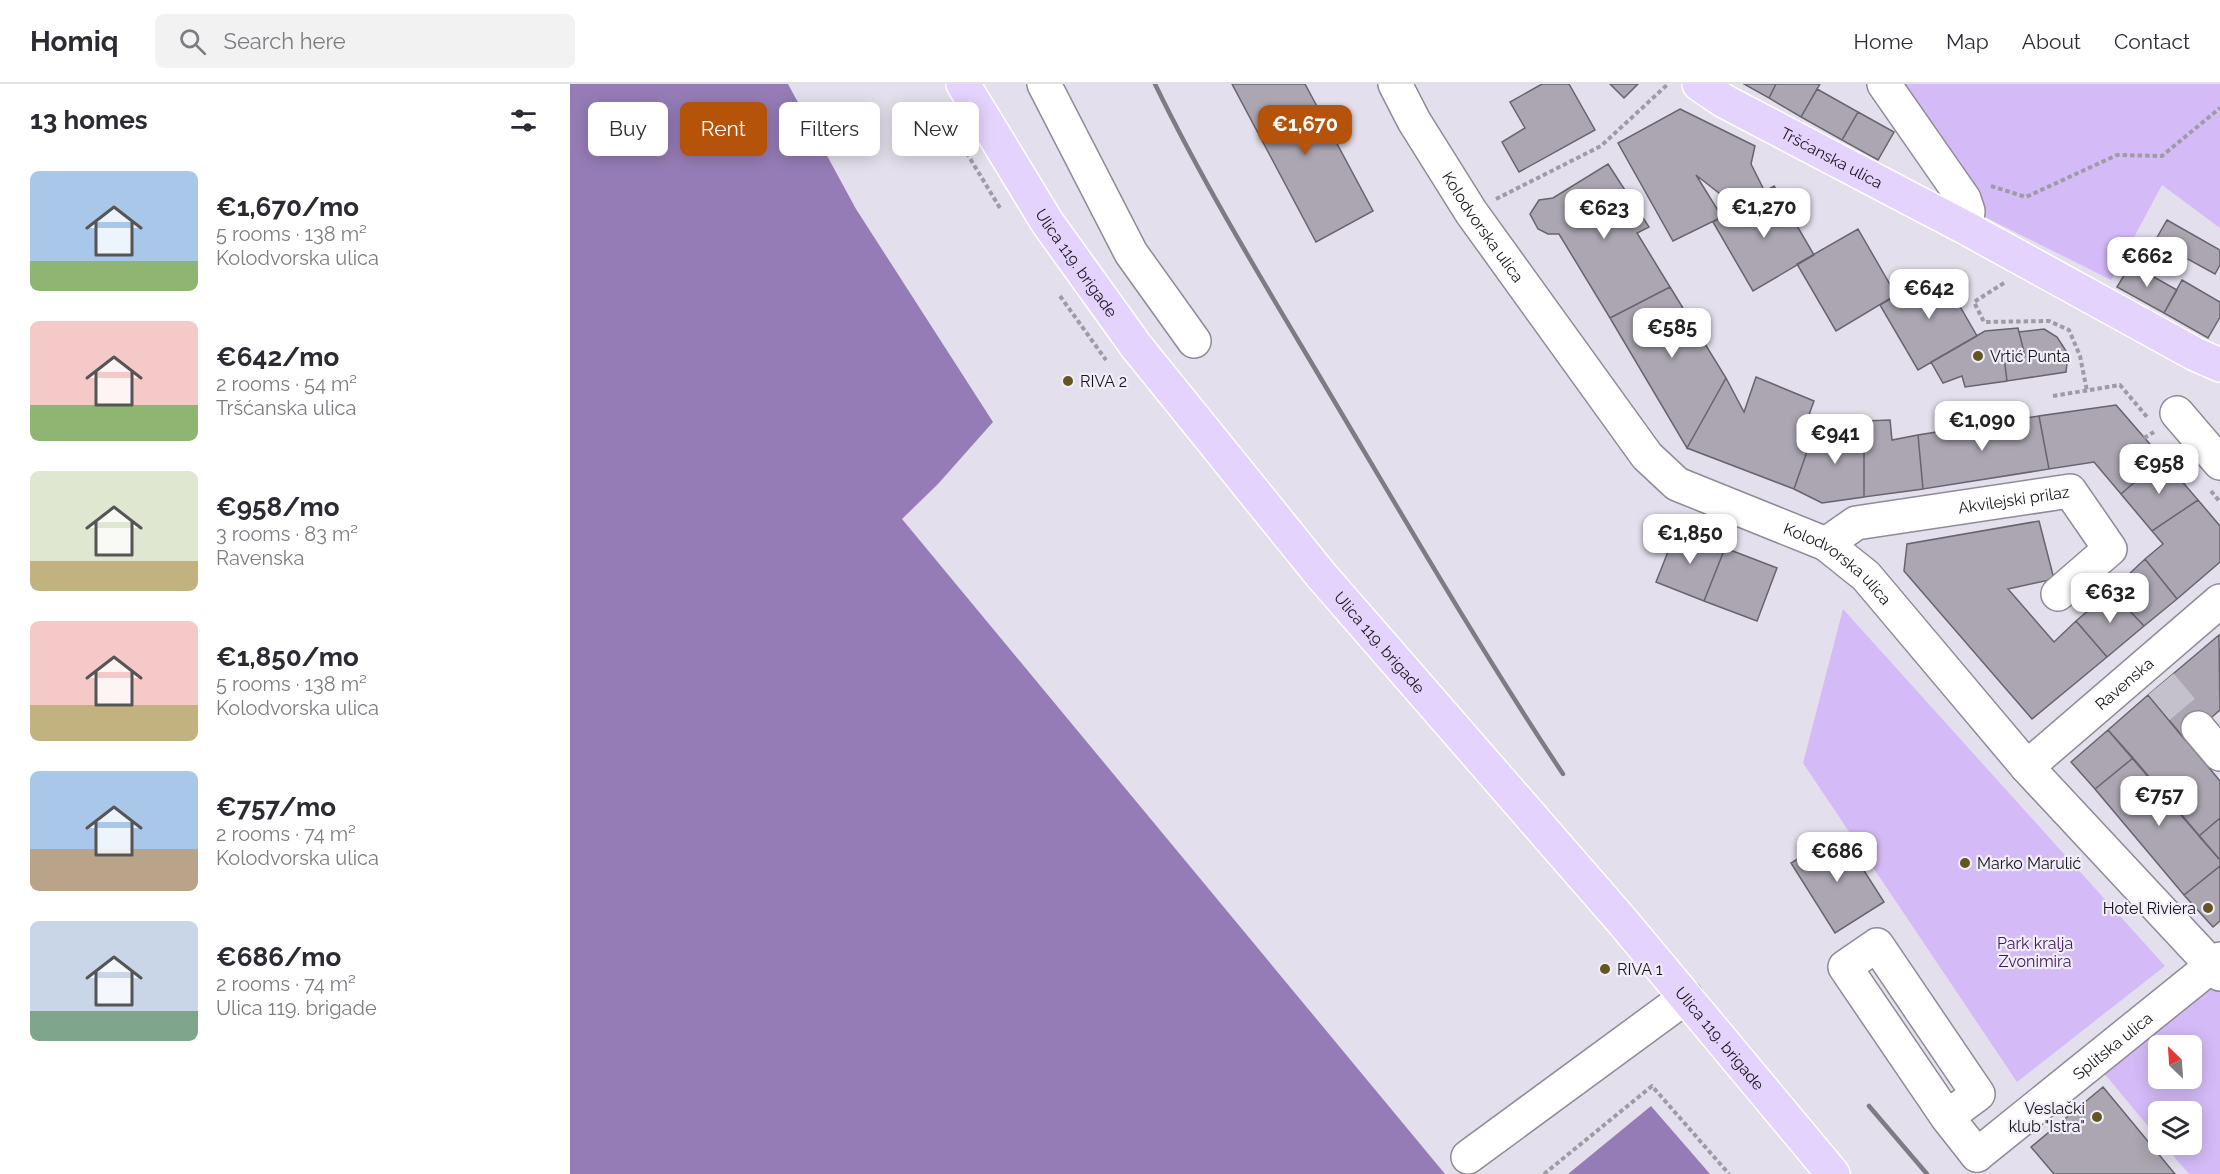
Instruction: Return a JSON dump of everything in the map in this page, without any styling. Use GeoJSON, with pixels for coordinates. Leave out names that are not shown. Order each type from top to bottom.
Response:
{"type":"FeatureCollection","features":[{"type":"Feature","properties":{"kind":"main road","name":"Ulica 119. brigade"},"geometry":{"type":"LineString","coordinates":[[963,84],[1047,222],[1136,346],[1321,575],[1686,997],[1833,1174]]}},
{"type":"Feature","properties":{"kind":"main road","name":"Tršćanska ulica"},"geometry":{"type":"LineString","coordinates":[[1699,84],[1724,100],[1966,228],[2195,354],[2220,365]]}},
{"type":"Feature","properties":{"kind":"street"},"geometry":{"type":"LineString","coordinates":[[1044,84],[1131,253],[1194,341]]}},
{"type":"Feature","properties":{"kind":"street","name":"Kolodvorska ulica"},"geometry":{"type":"LineString","coordinates":[[1395,84],[1414,121],[1472,212],[1647,456],[1677,484],[1826,544],[1866,576],[2027,767],[2217,966]]}},
{"type":"Feature","properties":{"kind":"street"},"geometry":{"type":"LineString","coordinates":[[1884,84],[1961,195],[1968,212],[1966,228]]}},
{"type":"Feature","properties":{"kind":"street"},"geometry":{"type":"LineString","coordinates":[[2161,421],[2212,473]]}},
{"type":"Feature","properties":{"kind":"street","name":"Akvilejski prilaz"},"geometry":{"type":"LineString","coordinates":[[1826,544],[1856,523],[2070,491],[2110,549],[2058,594]]}},
{"type":"Feature","properties":{"kind":"street","name":"Ravenska"},"geometry":{"type":"LineString","coordinates":[[2027,767],[2153,674],[2220,601]]}},
{"type":"Feature","properties":{"kind":"street"},"geometry":{"type":"LineString","coordinates":[[2198,728],[2220,754]]}},
{"type":"Feature","properties":{"kind":"street"},"geometry":{"type":"LineString","coordinates":[[1947,1117],[1978,1094],[1877,945],[1845,967],[1979,1165]]}},
{"type":"Feature","properties":{"kind":"street","name":"Splitska ulica"},"geometry":{"type":"LineString","coordinates":[[1979,1165],[2217,966]]}},
{"type":"Feature","properties":{"kind":"street"},"geometry":{"type":"LineString","coordinates":[[1468,1157],[1686,997]]}},
{"type":"Feature","properties":{"kind":"path"},"geometry":{"type":"LineString","coordinates":[[1472,212],[1602,146],[1668,84]]}},
{"type":"Feature","properties":{"kind":"path"},"geometry":{"type":"LineString","coordinates":[[1961,195],[1976,180],[2026,197],[2117,155],[2162,156],[2220,108]]}},
{"type":"Feature","properties":{"kind":"path"},"geometry":{"type":"LineString","coordinates":[[2033,265],[1974,302],[1984,322],[2049,321],[2069,330],[2080,356],[2087,391]]}},
{"type":"Feature","properties":{"kind":"path"},"geometry":{"type":"LineString","coordinates":[[2053,396],[2120,385],[2161,421],[2144,438]]}},
{"type":"Feature","properties":{"kind":"path"},"geometry":{"type":"LineString","coordinates":[[2212,473],[2220,502]]}},
{"type":"Feature","properties":{"kind":"path"},"geometry":{"type":"LineString","coordinates":[[1544,1174],[1652,1086],[1729,1174]]}},
{"type":"Feature","properties":{"kind":"green space"},"geometry":{"type":"Polygon","coordinates":[[[1891,84],[2220,84],[2220,228],[2162,185],[2111,280],[1981,215],[1891,84]]]}},
{"type":"Feature","properties":{"kind":"green space","name":"Park kralja Zvonimira"},"geometry":{"type":"Polygon","coordinates":[[[1843,609],[2165,966],[2017,1082],[1803,763],[1843,609]]]}},
{"type":"Feature","properties":{"kind":"green space"},"geometry":{"type":"Polygon","coordinates":[[[2215,985],[2220,990],[2220,1174],[2189,1174],[2173,1155],[2202,1155],[2202,1101],[2148,1101],[2148,1126],[2103,1072],[2148,1037],[2148,1089],[2202,1089],[2202,1035],[2151,1035],[2215,985]]]}},
{"type":"Feature","properties":{"kind":"shaded area"},"geometry":{"type":"Polygon","coordinates":[[[570,84],[788,84],[798,102],[779,102],[779,156],[827,156],[856,209],[993,422],[938,484],[902,519],[1445,1174],[570,1174],[570,84]]]}},
{"type":"Feature","properties":{"kind":"shaded area"},"geometry":{"type":"Polygon","coordinates":[[[1651,1106],[1710,1174],[1568,1174],[1651,1106]]]}},
{"type":"Feature","properties":{"kind":"building"},"geometry":{"type":"Polygon","coordinates":[[[1232,84],[1305,84],[1373,211],[1316,242],[1232,84]]]}},
{"type":"Feature","properties":{"kind":"building"},"geometry":{"type":"Polygon","coordinates":[[[1542,84],[1569,84],[1595,130],[1519,172],[1502,142],[1525,128],[1510,102],[1542,84]]]}},
{"type":"Feature","properties":{"kind":"building"},"geometry":{"type":"Polygon","coordinates":[[[1610,84],[1638,84],[1624,98],[1610,84]]]}},
{"type":"Feature","properties":{"kind":"building"},"geometry":{"type":"Polygon","coordinates":[[[1744,84],[1776,84],[1769,98],[1744,84]]]}},
{"type":"Feature","properties":{"kind":"building"},"geometry":{"type":"Polygon","coordinates":[[[1776,84],[1820,84],[1801,117],[1769,98],[1776,84]]]}},
{"type":"Feature","properties":{"kind":"building"},"geometry":{"type":"Polygon","coordinates":[[[1817,89],[1858,112],[1842,140],[1801,117],[1817,89]]]}},
{"type":"Feature","properties":{"kind":"building"},"geometry":{"type":"Polygon","coordinates":[[[1680,109],[1755,146],[1751,164],[1765,192],[1738,208],[1696,175],[1722,217],[1673,241],[1618,143],[1680,109]]]}},
{"type":"Feature","properties":{"kind":"building"},"geometry":{"type":"Polygon","coordinates":[[[1858,112],[1894,132],[1878,160],[1842,140],[1858,112]]]}},
{"type":"Feature","properties":{"kind":"building"},"geometry":{"type":"Polygon","coordinates":[[[1608,164],[1649,227],[1637,233],[1670,287],[1610,318],[1559,234],[1548,234],[1538,229],[1530,214],[1539,200],[1553,198],[1608,164]]]}},
{"type":"Feature","properties":{"kind":"building"},"geometry":{"type":"Polygon","coordinates":[[[1774,186],[1814,255],[1753,291],[1713,222],[1774,186]]]}},
{"type":"Feature","properties":{"kind":"building"},"geometry":{"type":"Polygon","coordinates":[[[2167,220],[2220,250],[2220,265],[2215,274],[2155,241],[2167,220]]]}},
{"type":"Feature","properties":{"kind":"building"},"geometry":{"type":"Polygon","coordinates":[[[1858,229],[1896,295],[1836,331],[1797,264],[1858,229]]]}},
{"type":"Feature","properties":{"kind":"building"},"geometry":{"type":"Polygon","coordinates":[[[2131,264],[2177,290],[2164,313],[2117,287],[2131,264]]]}},
{"type":"Feature","properties":{"kind":"building"},"geometry":{"type":"Polygon","coordinates":[[[1939,270],[1977,336],[1918,370],[1880,305],[1939,270]]]}},
{"type":"Feature","properties":{"kind":"building"},"geometry":{"type":"Polygon","coordinates":[[[2182,280],[2220,302],[2220,317],[2208,338],[2164,313],[2182,280]]]}},
{"type":"Feature","properties":{"kind":"building"},"geometry":{"type":"Polygon","coordinates":[[[1670,287],[1726,378],[1687,448],[1610,318],[1670,287]]]}},
{"type":"Feature","properties":{"kind":"building","name":"Vrtić Punta"},"geometry":{"type":"Polygon","coordinates":[[[2018,328],[2025,356],[2004,357],[2007,381],[1965,387],[1962,376],[1943,383],[1931,362],[1985,331],[2018,328]]]}},
{"type":"Feature","properties":{"kind":"building"},"geometry":{"type":"Polygon","coordinates":[[[2044,329],[2057,337],[2068,354],[2066,372],[2007,381],[2004,357],[2025,356],[2019,332],[2044,329]]]}},
{"type":"Feature","properties":{"kind":"building"},"geometry":{"type":"Polygon","coordinates":[[[1756,377],[1814,401],[1802,434],[1811,440],[1794,489],[1687,448],[1726,378],[1744,412],[1756,377]]]}},
{"type":"Feature","properties":{"kind":"building"},"geometry":{"type":"Polygon","coordinates":[[[2116,405],[2162,458],[2121,494],[2094,462],[2049,469],[2039,416],[2116,405]]]}},
{"type":"Feature","properties":{"kind":"building"},"geometry":{"type":"Polygon","coordinates":[[[2039,416],[2049,469],[1923,489],[1918,435],[2039,416]]]}},
{"type":"Feature","properties":{"kind":"building"},"geometry":{"type":"Polygon","coordinates":[[[1890,420],[1892,440],[1918,435],[1923,489],[1864,497],[1864,421],[1890,420]]]}},
{"type":"Feature","properties":{"kind":"building"},"geometry":{"type":"Polygon","coordinates":[[[1864,421],[1864,497],[1822,503],[1794,489],[1811,440],[1825,446],[1835,422],[1864,421]]]}},
{"type":"Feature","properties":{"kind":"building"},"geometry":{"type":"Polygon","coordinates":[[[2162,458],[2198,500],[2152,531],[2121,494],[2162,458]]]}},
{"type":"Feature","properties":{"kind":"building"},"geometry":{"type":"Polygon","coordinates":[[[2198,500],[2220,526],[2220,562],[2177,599],[2145,559],[2163,544],[2152,531],[2198,500]]]}},
{"type":"Feature","properties":{"kind":"building"},"geometry":{"type":"Polygon","coordinates":[[[2039,521],[2054,579],[2008,589],[2054,642],[2076,621],[2107,657],[2032,719],[1904,571],[1907,544],[2039,521]]]}},
{"type":"Feature","properties":{"kind":"building"},"geometry":{"type":"Polygon","coordinates":[[[1677,529],[1725,548],[1704,601],[1656,582],[1677,529]]]}},
{"type":"Feature","properties":{"kind":"building"},"geometry":{"type":"Polygon","coordinates":[[[1725,548],[1777,568],[1757,621],[1704,601],[1725,548]]]}},
{"type":"Feature","properties":{"kind":"building"},"geometry":{"type":"Polygon","coordinates":[[[2145,559],[2177,599],[2144,626],[2111,591],[2145,559]]]}},
{"type":"Feature","properties":{"kind":"building"},"geometry":{"type":"Polygon","coordinates":[[[2111,591],[2144,626],[2107,657],[2076,621],[2111,591]]]}},
{"type":"Feature","properties":{"kind":"building"},"geometry":{"type":"Polygon","coordinates":[[[2219,635],[2220,710],[2185,740],[2148,695],[2219,635]]]}},
{"type":"Feature","properties":{"kind":"building"},"geometry":{"type":"Polygon","coordinates":[[[2148,695],[2220,781],[2220,818],[2199,836],[2108,730],[2148,695]]]}},
{"type":"Feature","properties":{"kind":"building"},"geometry":{"type":"Polygon","coordinates":[[[2108,730],[2133,758],[2095,789],[2071,762],[2108,730]]]}},
{"type":"Feature","properties":{"kind":"building"},"geometry":{"type":"Polygon","coordinates":[[[2133,758],[2220,860],[2220,866],[2184,895],[2095,789],[2133,758]]]}},
{"type":"Feature","properties":{"kind":"building","name":"Hotel Riviera"},"geometry":{"type":"Polygon","coordinates":[[[2220,818],[2220,860],[2199,836],[2220,818]]]}},
{"type":"Feature","properties":{"kind":"building"},"geometry":{"type":"Polygon","coordinates":[[[1840,833],[1884,902],[1835,933],[1791,863],[1840,833]]]}},
{"type":"Feature","properties":{"kind":"building","name":"Hotel Riviera"},"geometry":{"type":"Polygon","coordinates":[[[2220,866],[2220,921],[2213,927],[2184,895],[2220,866]]]}},
{"type":"Feature","properties":{"kind":"building","name":"Veslački klub \"Istra\""},"geometry":{"type":"Polygon","coordinates":[[[2103,1087],[2148,1141],[2148,1155],[2159,1155],[2175,1174],[2054,1174],[2031,1147],[2103,1087]]]}},
{"type":"Feature","properties":{"kind":"tunnel"},"geometry":{"type":"LineString","coordinates":[[2161,684],[2198,728]]}},
{"type":"Feature","properties":{"kind":"railway"},"geometry":{"type":"LineString","coordinates":[[1155,84],[1175,125],[1264,283],[1503,682],[1563,774]]}},
{"type":"Feature","properties":{"kind":"railway"},"geometry":{"type":"LineString","coordinates":[[1869,1106],[1927,1174]]}},
{"type":"Feature","properties":{"kind":"place","name":"Vrtić Punta"},"geometry":{"type":"Point","coordinates":[1978,356]}},
{"type":"Feature","properties":{"kind":"place","name":"RIVA 2"},"geometry":{"type":"Point","coordinates":[1068,381]}},
{"type":"Feature","properties":{"kind":"place","name":"Marko Marulić"},"geometry":{"type":"Point","coordinates":[1965,863]}},
{"type":"Feature","properties":{"kind":"place","name":"Hotel Riviera"},"geometry":{"type":"Point","coordinates":[2208,908]}},
{"type":"Feature","properties":{"kind":"place","name":"RIVA 1"},"geometry":{"type":"Point","coordinates":[1605,969]}},
{"type":"Feature","properties":{"kind":"place","name":"Veslački klub \"Istra\""},"geometry":{"type":"Point","coordinates":[2097,1117]}}]}
